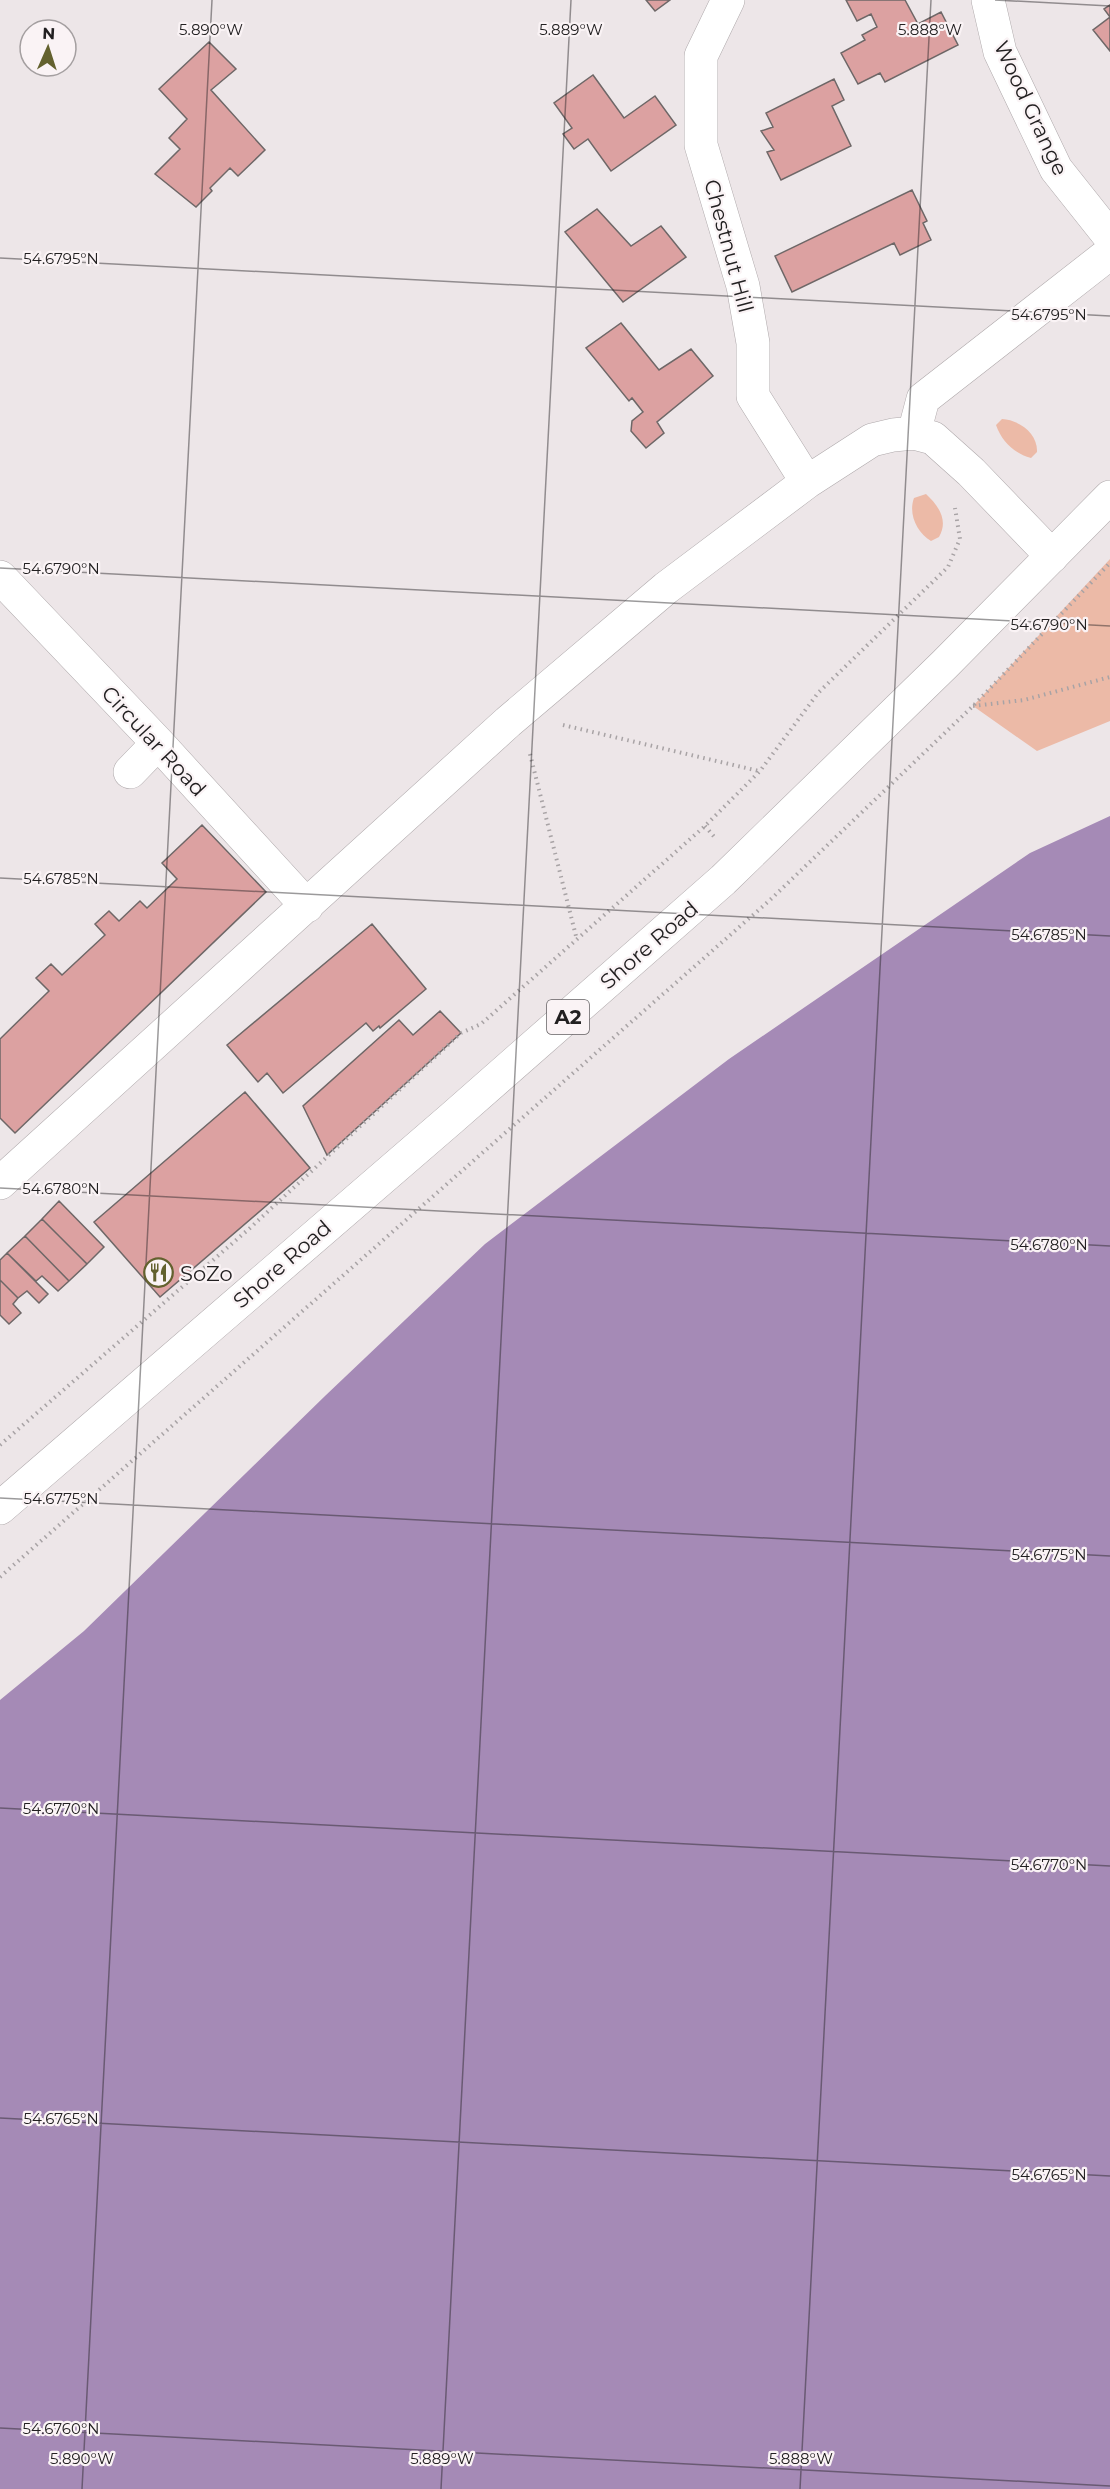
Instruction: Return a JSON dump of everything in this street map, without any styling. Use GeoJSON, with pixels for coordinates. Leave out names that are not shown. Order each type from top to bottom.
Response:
{"type":"FeatureCollection","features":[{"type":"Feature","properties":{"kind":"main road","name":"Chestnut Hill"},"geometry":{"type":"LineString","coordinates":[[728,0],[701,57],[701,144],[743,286],[753,343],[753,396],[807,482]]}},
{"type":"Feature","properties":{"kind":"main road","name":"Wood Grange"},"geometry":{"type":"LineString","coordinates":[[988,0],[1000,52],[1056,169],[1110,237]]}},
{"type":"Feature","properties":{"kind":"main road"},"geometry":{"type":"LineString","coordinates":[[914,434],[923,399],[1110,253]]}},
{"type":"Feature","properties":{"kind":"main road"},"geometry":{"type":"LineString","coordinates":[[0,1183],[508,722],[666,588],[807,482],[872,440],[893,435],[914,434],[933,438],[971,472],[1052,556]]}},
{"type":"Feature","properties":{"kind":"main road","name":"Shore Road"},"geometry":{"type":"LineString","coordinates":[[0,1508],[452,1119],[723,880],[945,664],[1110,497]]}},
{"type":"Feature","properties":{"kind":"main road","name":"Circular Road"},"geometry":{"type":"LineString","coordinates":[[0,577],[158,744],[306,906]]}},
{"type":"Feature","properties":{"kind":"main road"},"geometry":{"type":"LineString","coordinates":[[130,772],[158,744]]}},
{"type":"Feature","properties":{"kind":"path"},"geometry":{"type":"LineString","coordinates":[[0,1444],[250,1228],[462,1033],[481,1024],[705,826],[760,771],[818,693],[948,567],[960,539],[952,500]]}},
{"type":"Feature","properties":{"kind":"path"},"geometry":{"type":"LineString","coordinates":[[0,1577],[770,900],[973,706],[1110,563]]}},
{"type":"Feature","properties":{"kind":"path"},"geometry":{"type":"LineString","coordinates":[[973,706],[1024,700],[1110,677]]}},
{"type":"Feature","properties":{"kind":"path"},"geometry":{"type":"LineString","coordinates":[[563,725],[760,771]]}},
{"type":"Feature","properties":{"kind":"path"},"geometry":{"type":"LineString","coordinates":[[530,754],[577,940]]}},
{"type":"Feature","properties":{"kind":"shaded area"},"geometry":{"type":"Polygon","coordinates":[[[1002,419],[1021,425],[1031,434],[1037,445],[1037,452],[1031,458],[1014,450],[1005,442],[996,425],[1002,419]]]}},
{"type":"Feature","properties":{"kind":"shaded area"},"geometry":{"type":"Polygon","coordinates":[[[926,494],[941,513],[943,525],[939,537],[931,541],[918,528],[912,510],[914,498],[926,494]]]}},
{"type":"Feature","properties":{"kind":"shaded area"},"geometry":{"type":"Polygon","coordinates":[[[1110,559],[1110,721],[1037,751],[973,706],[1110,559]]]}},
{"type":"Feature","properties":{"kind":"shaded area"},"geometry":{"type":"Polygon","coordinates":[[[1110,816],[1110,2489],[0,2489],[0,1700],[84,1631],[485,1244],[729,1059],[1030,853],[1110,816]]]}},
{"type":"Feature","properties":{"kind":"building"},"geometry":{"type":"Polygon","coordinates":[[[646,0],[670,0],[655,11],[646,0]]]}},
{"type":"Feature","properties":{"kind":"building"},"geometry":{"type":"Polygon","coordinates":[[[846,0],[905,0],[918,24],[941,12],[958,45],[885,82],[880,73],[858,84],[841,53],[865,40],[862,35],[877,27],[871,14],[857,21],[846,0]]]}},
{"type":"Feature","properties":{"kind":"building"},"geometry":{"type":"Polygon","coordinates":[[[1110,5],[1110,17],[1104,9],[1110,5]]]}},
{"type":"Feature","properties":{"kind":"building"},"geometry":{"type":"Polygon","coordinates":[[[1110,17],[1110,51],[1093,30],[1110,17]]]}},
{"type":"Feature","properties":{"kind":"building"},"geometry":{"type":"Polygon","coordinates":[[[209,42],[236,69],[211,90],[265,150],[238,176],[230,168],[210,188],[212,191],[196,207],[155,174],[180,149],[169,138],[187,119],[159,89],[209,42]]]}},
{"type":"Feature","properties":{"kind":"building"},"geometry":{"type":"Polygon","coordinates":[[[593,75],[624,118],[655,96],[676,125],[611,171],[588,139],[574,149],[563,134],[572,128],[554,103],[593,75]]]}},
{"type":"Feature","properties":{"kind":"building"},"geometry":{"type":"Polygon","coordinates":[[[834,79],[844,100],[832,106],[851,146],[781,180],[767,152],[774,150],[761,131],[773,127],[766,113],[834,79]]]}},
{"type":"Feature","properties":{"kind":"building"},"geometry":{"type":"Polygon","coordinates":[[[912,190],[927,221],[923,223],[931,240],[900,255],[894,243],[792,292],[775,256],[912,190]]]}},
{"type":"Feature","properties":{"kind":"building"},"geometry":{"type":"Polygon","coordinates":[[[597,209],[631,246],[661,226],[686,257],[623,302],[565,232],[597,209]]]}},
{"type":"Feature","properties":{"kind":"building"},"geometry":{"type":"Polygon","coordinates":[[[621,323],[659,370],[691,349],[713,376],[657,422],[664,433],[646,448],[631,431],[632,421],[643,412],[632,398],[629,401],[586,348],[621,323]]]}},
{"type":"Feature","properties":{"kind":"building"},"geometry":{"type":"Polygon","coordinates":[[[202,825],[266,892],[15,1133],[0,1118],[0,1039],[49,991],[36,978],[51,964],[62,975],[105,935],[95,924],[109,911],[119,921],[140,901],[147,908],[177,879],[162,863],[202,825]]]}},
{"type":"Feature","properties":{"kind":"building"},"geometry":{"type":"Polygon","coordinates":[[[372,924],[426,989],[380,1028],[379,1026],[373,1031],[366,1023],[283,1093],[267,1073],[258,1082],[227,1045],[372,924]]]}},
{"type":"Feature","properties":{"kind":"building"},"geometry":{"type":"Polygon","coordinates":[[[440,1011],[461,1033],[327,1155],[303,1106],[399,1020],[413,1035],[440,1011]]]}},
{"type":"Feature","properties":{"kind":"building"},"geometry":{"type":"Polygon","coordinates":[[[245,1092],[310,1168],[160,1297],[94,1222],[245,1092]]]}},
{"type":"Feature","properties":{"kind":"building"},"geometry":{"type":"Polygon","coordinates":[[[59,1201],[104,1247],[87,1264],[42,1219],[59,1201]]]}},
{"type":"Feature","properties":{"kind":"building"},"geometry":{"type":"Polygon","coordinates":[[[42,1219],[87,1264],[69,1281],[25,1236],[42,1219]]]}},
{"type":"Feature","properties":{"kind":"building"},"geometry":{"type":"Polygon","coordinates":[[[25,1236],[69,1281],[58,1291],[42,1276],[36,1281],[7,1253],[25,1236]]]}},
{"type":"Feature","properties":{"kind":"building"},"geometry":{"type":"Polygon","coordinates":[[[7,1253],[48,1294],[39,1303],[27,1291],[18,1298],[0,1280],[0,1260],[7,1253]]]}},
{"type":"Feature","properties":{"kind":"building"},"geometry":{"type":"Polygon","coordinates":[[[0,1280],[18,1298],[13,1304],[21,1313],[9,1324],[0,1315],[0,1280]]]}},
{"type":"Feature","properties":{"kind":"place","name":"SoZo"},"geometry":{"type":"Point","coordinates":[159,1273]}}]}
